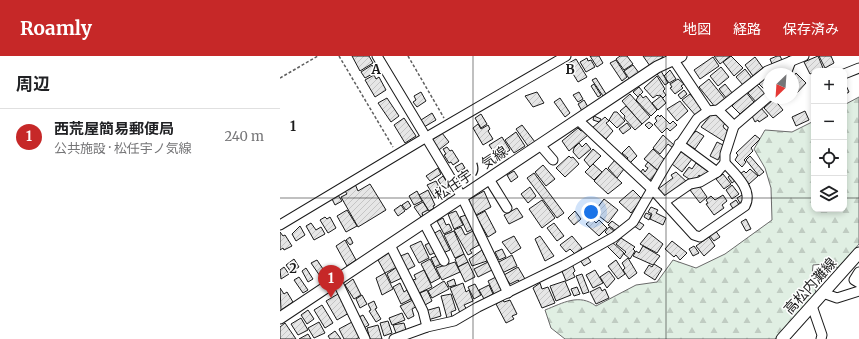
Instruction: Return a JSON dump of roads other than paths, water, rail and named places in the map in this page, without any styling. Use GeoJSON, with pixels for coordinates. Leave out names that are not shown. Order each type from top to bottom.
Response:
{"type":"FeatureCollection","features":[{"type":"Feature","properties":{"kind":"main road","name":"松任宇ノ気線"},"geometry":{"type":"LineString","coordinates":[[280,318],[338,281],[647,73],[675,57]]}},
{"type":"Feature","properties":{"kind":"main road","name":"高松内灘線"},"geometry":{"type":"LineString","coordinates":[[782,339],[859,253]]}},
{"type":"Feature","properties":{"kind":"street"},"geometry":{"type":"LineString","coordinates":[[377,56],[425,138],[462,197],[508,293]]}},
{"type":"Feature","properties":{"kind":"street"},"geometry":{"type":"LineString","coordinates":[[280,225],[397,154],[566,56]]}},
{"type":"Feature","properties":{"kind":"street"},"geometry":{"type":"LineString","coordinates":[[394,339],[427,327],[454,321],[478,307],[564,265],[619,234],[633,222],[679,144],[697,119],[708,112],[718,110],[767,70],[804,56]]}},
{"type":"Feature","properties":{"kind":"street"},"geometry":{"type":"LineString","coordinates":[[675,57],[708,112]]}},
{"type":"Feature","properties":{"kind":"street"},"geometry":{"type":"LineString","coordinates":[[788,68],[791,61]]}},
{"type":"Feature","properties":{"kind":"street"},"geometry":{"type":"LineString","coordinates":[[847,73],[859,68]]}},
{"type":"Feature","properties":{"kind":"street"},"geometry":{"type":"LineString","coordinates":[[578,120],[653,190],[694,235],[700,237],[745,206],[747,202],[743,184],[725,163],[725,154],[734,126],[763,101]]}},
{"type":"Feature","properties":{"kind":"street"},"geometry":{"type":"LineString","coordinates":[[718,110],[734,126]]}},
{"type":"Feature","properties":{"kind":"street"},"geometry":{"type":"LineString","coordinates":[[679,144],[717,172]]}},
{"type":"Feature","properties":{"kind":"street"},"geometry":{"type":"LineString","coordinates":[[540,145],[553,160]]}},
{"type":"Feature","properties":{"kind":"street"},"geometry":{"type":"LineString","coordinates":[[664,202],[690,184],[700,182],[717,172],[725,163]]}},
{"type":"Feature","properties":{"kind":"street"},"geometry":{"type":"LineString","coordinates":[[489,179],[508,208]]}},
{"type":"Feature","properties":{"kind":"street"},"geometry":{"type":"LineString","coordinates":[[424,223],[444,261]]}},
{"type":"Feature","properties":{"kind":"street"},"geometry":{"type":"LineString","coordinates":[[390,245],[423,311],[427,327]]}},
{"type":"Feature","properties":{"kind":"street"},"geometry":{"type":"LineString","coordinates":[[859,272],[854,280],[859,283]]}},
{"type":"Feature","properties":{"kind":"street"},"geometry":{"type":"LineString","coordinates":[[338,281],[365,339]]}},
{"type":"Feature","properties":{"kind":"street"},"geometry":{"type":"LineString","coordinates":[[823,293],[837,298],[859,291]]}},
{"type":"Feature","properties":{"kind":"street"},"geometry":{"type":"LineString","coordinates":[[812,306],[822,335],[821,339]]}},
{"type":"Feature","properties":{"kind":"place","name":"西荒屋簡易郵便局"},"geometry":{"type":"Point","coordinates":[331,298]}}]}
